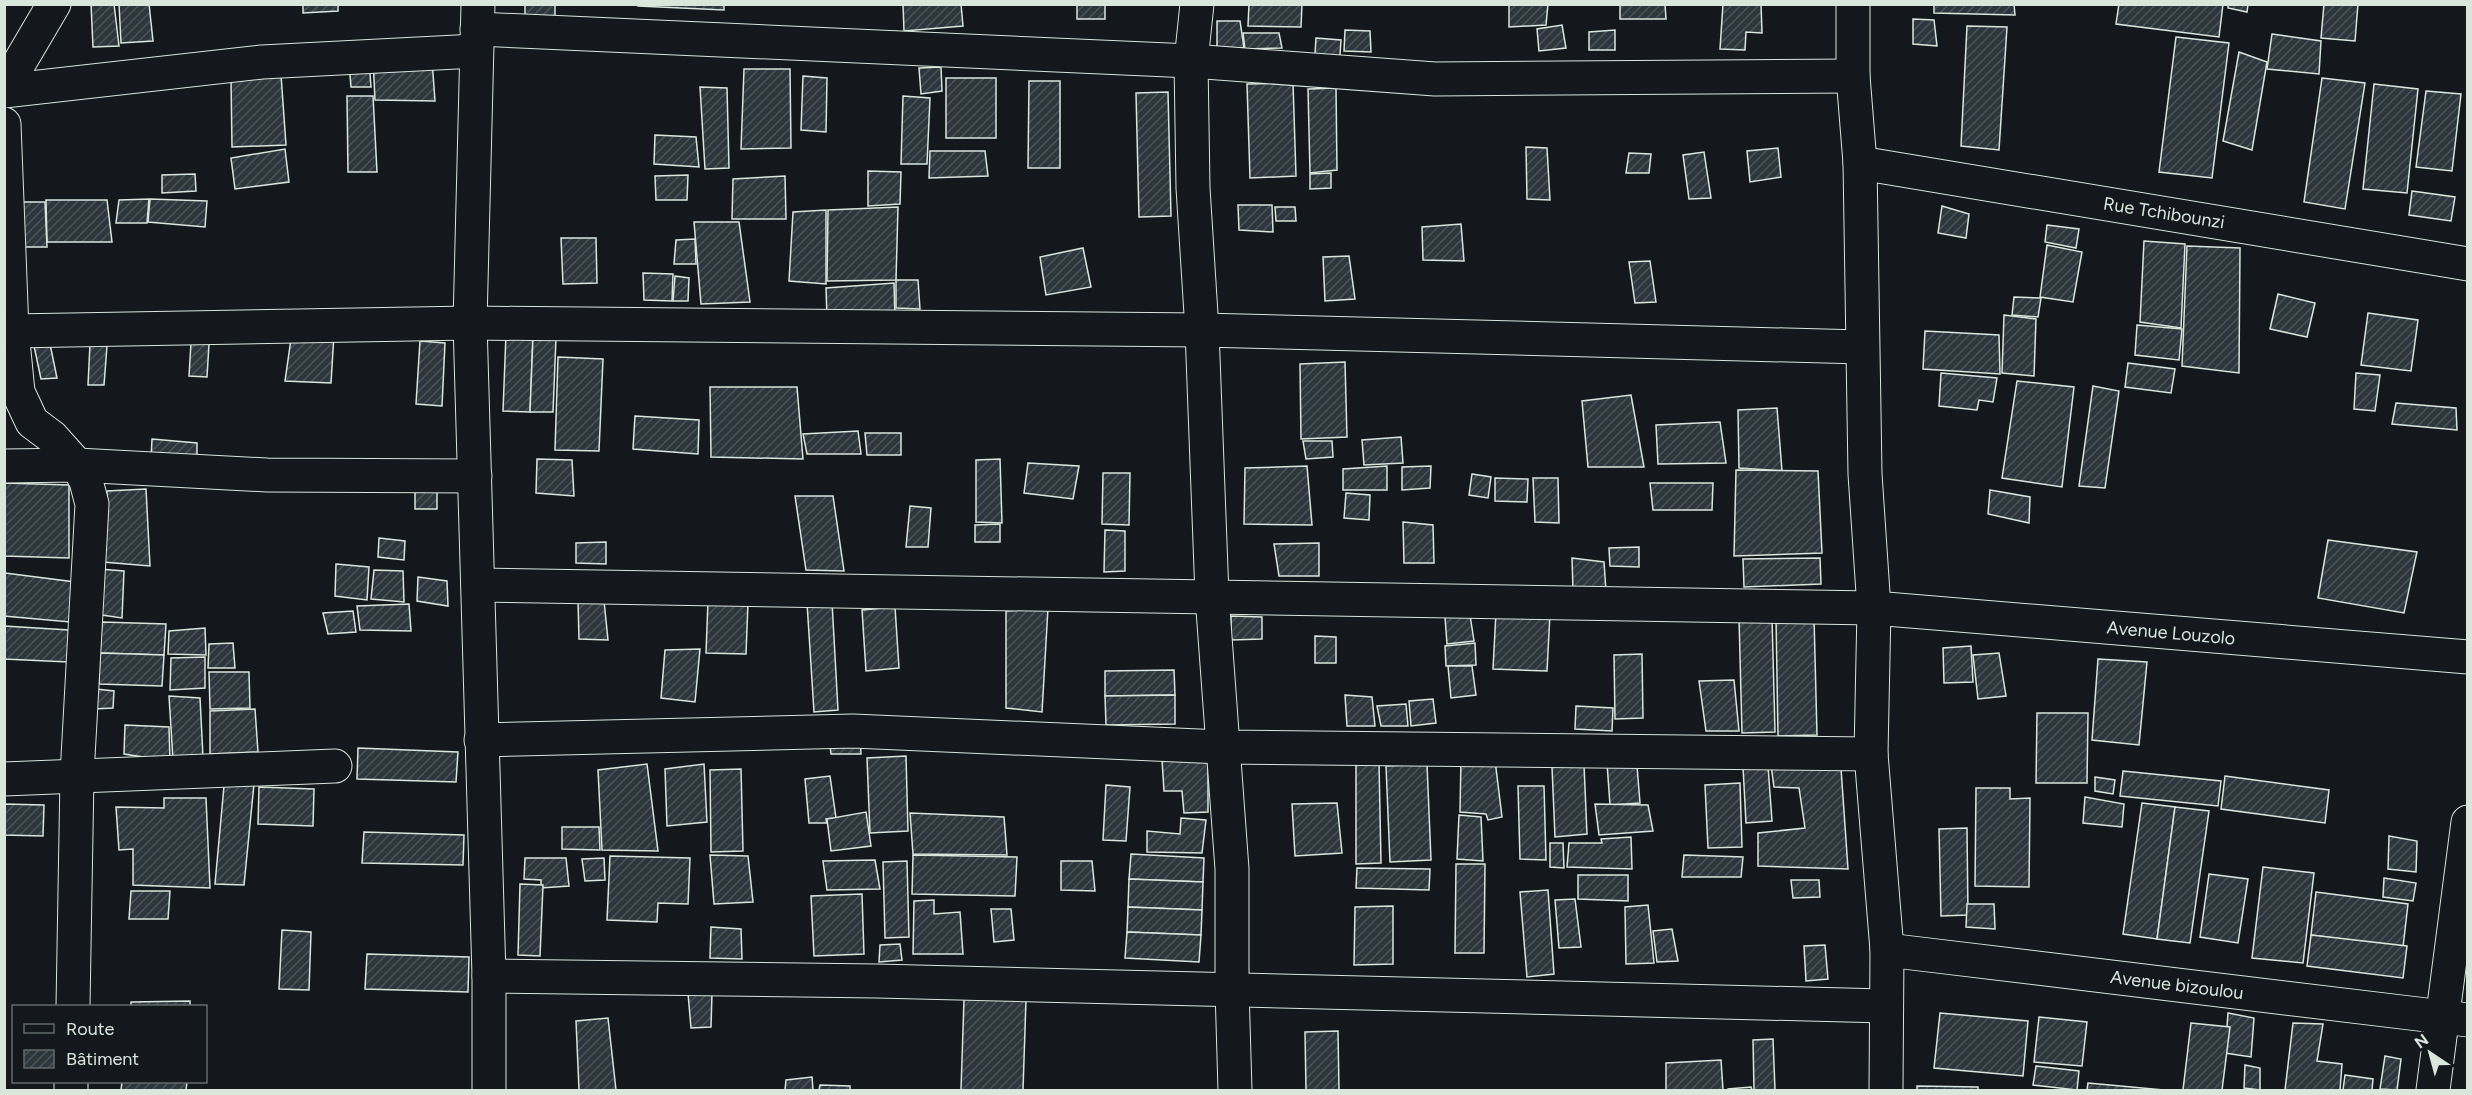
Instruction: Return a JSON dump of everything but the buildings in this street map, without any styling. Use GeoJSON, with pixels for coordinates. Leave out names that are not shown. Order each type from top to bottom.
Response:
{"type":"FeatureCollection","features":[{"type":"Feature","properties":{"kind":"street"},"geometry":{"type":"LineString","coordinates":[[4,90],[54,4]]}},
{"type":"Feature","properties":{"kind":"street"},"geometry":{"type":"LineString","coordinates":[[1197,4],[1191,61],[1192,188],[1202,330],[1212,596],[1232,869],[1235,1090]]}},
{"type":"Feature","properties":{"kind":"street"},"geometry":{"type":"LineString","coordinates":[[1853,4],[1853,76],[1860,163],[1865,474],[1874,608],[1871,754],[1887,950],[1886,1090]]}},
{"type":"Feature","properties":{"kind":"street"},"geometry":{"type":"LineString","coordinates":[[4,90],[262,62],[477,28],[1191,61],[1435,79],[1853,76]]}},
{"type":"Feature","properties":{"kind":"street"},"geometry":{"type":"LineString","coordinates":[[477,28],[470,323],[489,976],[489,1090]]}},
{"type":"Feature","properties":{"kind":"street"},"geometry":{"type":"LineString","coordinates":[[4,124],[12,331],[18,392],[32,422],[52,437],[77,465],[86,481],[92,504],[76,775],[73,1005]]}},
{"type":"Feature","properties":{"kind":"street","name":"Rue Tchibounzi"},"geometry":{"type":"LineString","coordinates":[[1860,163],[2468,264]]}},
{"type":"Feature","properties":{"kind":"street"},"geometry":{"type":"LineString","coordinates":[[12,331],[470,323],[1202,330],[1862,347]]}},
{"type":"Feature","properties":{"kind":"street"},"geometry":{"type":"LineString","coordinates":[[4,466],[77,465],[267,476],[475,476]]}},
{"type":"Feature","properties":{"kind":"street","name":"Avenue Louzolo"},"geometry":{"type":"LineString","coordinates":[[478,585],[1874,608],[2468,657]]}},
{"type":"Feature","properties":{"kind":"street"},"geometry":{"type":"LineString","coordinates":[[481,740],[853,731],[1222,747],[1871,754]]}},
{"type":"Feature","properties":{"kind":"street"},"geometry":{"type":"LineString","coordinates":[[4,778],[335,766]]}},
{"type":"Feature","properties":{"kind":"street"},"geometry":{"type":"LineString","coordinates":[[2433,1090],[2456,1018],[2468,822]]}},
{"type":"Feature","properties":{"kind":"street","name":"Avenue bizoulou"},"geometry":{"type":"LineString","coordinates":[[1887,950],[2456,1018]]}},
{"type":"Feature","properties":{"kind":"street"},"geometry":{"type":"LineString","coordinates":[[489,976],[877,981],[1885,1006]]}}]}
